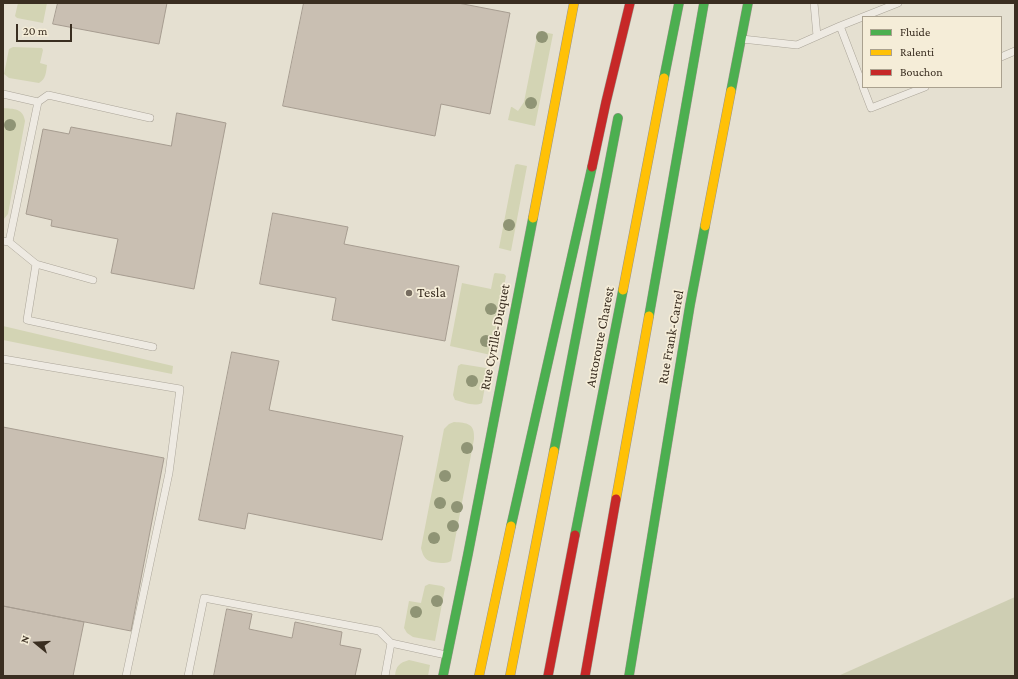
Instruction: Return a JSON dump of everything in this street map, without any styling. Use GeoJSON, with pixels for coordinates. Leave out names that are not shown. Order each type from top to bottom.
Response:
{"type":"FeatureCollection","features":[{"type":"Feature","properties":{"kind":"main road","name":"Rue Cyrille-Duquet"},"geometry":{"type":"LineString","coordinates":[[443,676],[574,3]]}},
{"type":"Feature","properties":{"kind":"main road"},"geometry":{"type":"LineString","coordinates":[[479,676],[519,486],[606,102],[630,3]]}},
{"type":"Feature","properties":{"kind":"main road"},"geometry":{"type":"LineString","coordinates":[[634,26],[638,3]]}},
{"type":"Feature","properties":{"kind":"main road","name":"Autoroute Charest"},"geometry":{"type":"LineString","coordinates":[[548,676],[679,3]]}},
{"type":"Feature","properties":{"kind":"main road"},"geometry":{"type":"LineString","coordinates":[[585,676],[704,3]]}},
{"type":"Feature","properties":{"kind":"main road","name":"Rue Frank-Carrel"},"geometry":{"type":"LineString","coordinates":[[629,676],[690,305],[740,38],[748,3]]}},
{"type":"Feature","properties":{"kind":"main road","name":"Autoroute Charest"},"geometry":{"type":"LineString","coordinates":[[510,676],[619,110]]}},
{"type":"Feature","properties":{"kind":"lane"},"geometry":{"type":"LineString","coordinates":[[814,3],[817,36]]}},
{"type":"Feature","properties":{"kind":"lane"},"geometry":{"type":"LineString","coordinates":[[865,16],[898,3]]}},
{"type":"Feature","properties":{"kind":"lane"},"geometry":{"type":"LineString","coordinates":[[740,38],[797,45],[862,17]]}},
{"type":"Feature","properties":{"kind":"lane"},"geometry":{"type":"LineString","coordinates":[[840,26],[862,84]]}},
{"type":"Feature","properties":{"kind":"lane"},"geometry":{"type":"LineString","coordinates":[[1002,56],[1015,51]]}},
{"type":"Feature","properties":{"kind":"lane"},"geometry":{"type":"LineString","coordinates":[[863,88],[872,108],[922,88]]}},
{"type":"Feature","properties":{"kind":"lane"},"geometry":{"type":"LineString","coordinates":[[3,94],[38,102]]}},
{"type":"Feature","properties":{"kind":"lane"},"geometry":{"type":"LineString","coordinates":[[93,280],[36,264],[6,241],[38,102],[48,95],[150,118]]}},
{"type":"Feature","properties":{"kind":"lane"},"geometry":{"type":"LineString","coordinates":[[36,264],[27,320],[153,347]]}},
{"type":"Feature","properties":{"kind":"lane"},"geometry":{"type":"LineString","coordinates":[[3,359],[180,389],[168,473],[126,676]]}},
{"type":"Feature","properties":{"kind":"lane"},"geometry":{"type":"LineString","coordinates":[[188,676],[204,598],[379,631],[391,643],[447,656]]}},
{"type":"Feature","properties":{"kind":"lane"},"geometry":{"type":"LineString","coordinates":[[385,676],[391,643]]}},
{"type":"Feature","properties":{"kind":"green space"},"geometry":{"type":"Polygon","coordinates":[[[18,3],[47,3],[43,23],[17,18],[15,16],[18,3]]]}},
{"type":"Feature","properties":{"kind":"green space"},"geometry":{"type":"Polygon","coordinates":[[[538,31],[553,34],[535,126],[508,120],[511,107],[518,111],[524,102],[538,31]]]}},
{"type":"Feature","properties":{"kind":"green space"},"geometry":{"type":"Polygon","coordinates":[[[13,47],[42,48],[43,50],[40,63],[47,65],[45,75],[39,83],[9,78],[4,74],[9,49],[13,47]]]}},
{"type":"Feature","properties":{"kind":"green space"},"geometry":{"type":"Polygon","coordinates":[[[3,108],[20,111],[25,121],[8,214],[3,220],[3,108]]]}},
{"type":"Feature","properties":{"kind":"green space"},"geometry":{"type":"Polygon","coordinates":[[[515,165],[527,166],[511,251],[499,248],[515,165]]]}},
{"type":"Feature","properties":{"kind":"green space"},"geometry":{"type":"Polygon","coordinates":[[[495,273],[504,274],[506,276],[491,355],[450,346],[462,283],[491,289],[495,273]]]}},
{"type":"Feature","properties":{"kind":"green space"},"geometry":{"type":"Polygon","coordinates":[[[3,326],[173,366],[172,374],[3,340],[3,326]]]}},
{"type":"Feature","properties":{"kind":"green space"},"geometry":{"type":"Polygon","coordinates":[[[461,364],[486,368],[488,370],[482,403],[472,404],[455,400],[453,395],[458,366],[461,364]]]}},
{"type":"Feature","properties":{"kind":"green space"},"geometry":{"type":"Polygon","coordinates":[[[454,422],[463,423],[472,427],[474,439],[451,561],[437,563],[425,558],[421,548],[444,429],[449,424],[454,422]]]}},
{"type":"Feature","properties":{"kind":"green space"},"geometry":{"type":"Polygon","coordinates":[[[429,584],[442,586],[445,588],[435,641],[413,637],[407,633],[404,628],[409,601],[421,603],[425,586],[429,584]]]}},
{"type":"Feature","properties":{"kind":"green space"},"geometry":{"type":"Polygon","coordinates":[[[1015,597],[1015,676],[838,676],[1015,597]]]}},
{"type":"Feature","properties":{"kind":"green space"},"geometry":{"type":"Polygon","coordinates":[[[409,660],[430,665],[428,676],[395,676],[399,665],[409,660]]]}},
{"type":"Feature","properties":{"kind":"building"},"geometry":{"type":"Polygon","coordinates":[[[58,3],[167,3],[159,44],[53,24],[58,3]]]}},
{"type":"Feature","properties":{"kind":"building"},"geometry":{"type":"Polygon","coordinates":[[[304,3],[458,3],[510,13],[490,114],[441,104],[435,136],[283,106],[304,3]]]}},
{"type":"Feature","properties":{"kind":"building"},"geometry":{"type":"Polygon","coordinates":[[[177,113],[226,123],[194,289],[111,273],[118,239],[51,226],[52,220],[26,214],[43,129],[69,134],[71,127],[171,146],[177,113]]]}},
{"type":"Feature","properties":{"kind":"building"},"geometry":{"type":"Polygon","coordinates":[[[273,213],[348,227],[344,244],[459,266],[445,341],[332,320],[336,298],[260,284],[273,213]]]}},
{"type":"Feature","properties":{"kind":"building"},"geometry":{"type":"Polygon","coordinates":[[[232,352],[279,361],[269,410],[403,436],[382,540],[248,513],[245,529],[199,520],[232,352]]]}},
{"type":"Feature","properties":{"kind":"building"},"geometry":{"type":"Polygon","coordinates":[[[3,427],[164,458],[131,631],[3,606],[3,427]]]}},
{"type":"Feature","properties":{"kind":"building"},"geometry":{"type":"Polygon","coordinates":[[[3,606],[84,622],[73,676],[3,676],[3,606]]]}},
{"type":"Feature","properties":{"kind":"building"},"geometry":{"type":"Polygon","coordinates":[[[227,609],[252,614],[249,629],[292,638],[295,622],[342,632],[340,645],[361,649],[355,676],[214,676],[227,609]]]}},
{"type":"Feature","properties":{"kind":"traffic: fast"},"geometry":{"type":"LineString","coordinates":[[664,78],[679,3]]}},
{"type":"Feature","properties":{"kind":"traffic: fast"},"geometry":{"type":"LineString","coordinates":[[649,316],[704,3]]}},
{"type":"Feature","properties":{"kind":"traffic: fast"},"geometry":{"type":"LineString","coordinates":[[731,91],[748,3]]}},
{"type":"Feature","properties":{"kind":"traffic: fast"},"geometry":{"type":"LineString","coordinates":[[554,451],[618,118]]}},
{"type":"Feature","properties":{"kind":"traffic: fast"},"geometry":{"type":"LineString","coordinates":[[511,526],[592,167]]}},
{"type":"Feature","properties":{"kind":"traffic: fast"},"geometry":{"type":"LineString","coordinates":[[443,676],[533,218]]}},
{"type":"Feature","properties":{"kind":"traffic: fast"},"geometry":{"type":"LineString","coordinates":[[629,676],[690,305],[705,226]]}},
{"type":"Feature","properties":{"kind":"traffic: fast"},"geometry":{"type":"LineString","coordinates":[[575,535],[623,290]]}},
{"type":"Feature","properties":{"kind":"traffic: slow"},"geometry":{"type":"LineString","coordinates":[[533,218],[574,3]]}},
{"type":"Feature","properties":{"kind":"traffic: slow"},"geometry":{"type":"LineString","coordinates":[[623,290],[664,78]]}},
{"type":"Feature","properties":{"kind":"traffic: slow"},"geometry":{"type":"LineString","coordinates":[[705,226],[731,91]]}},
{"type":"Feature","properties":{"kind":"traffic: slow"},"geometry":{"type":"LineString","coordinates":[[616,499],[649,316]]}},
{"type":"Feature","properties":{"kind":"traffic: slow"},"geometry":{"type":"LineString","coordinates":[[510,676],[554,451]]}},
{"type":"Feature","properties":{"kind":"traffic: slow"},"geometry":{"type":"LineString","coordinates":[[479,676],[511,526]]}},
{"type":"Feature","properties":{"kind":"traffic: jam"},"geometry":{"type":"LineString","coordinates":[[592,167],[630,3]]}},
{"type":"Feature","properties":{"kind":"traffic: jam"},"geometry":{"type":"LineString","coordinates":[[585,676],[616,499]]}},
{"type":"Feature","properties":{"kind":"traffic: jam"},"geometry":{"type":"LineString","coordinates":[[548,676],[575,535]]}},
{"type":"Feature","properties":{"kind":"place","name":"Tesla"},"geometry":{"type":"Point","coordinates":[409,293]}}]}
